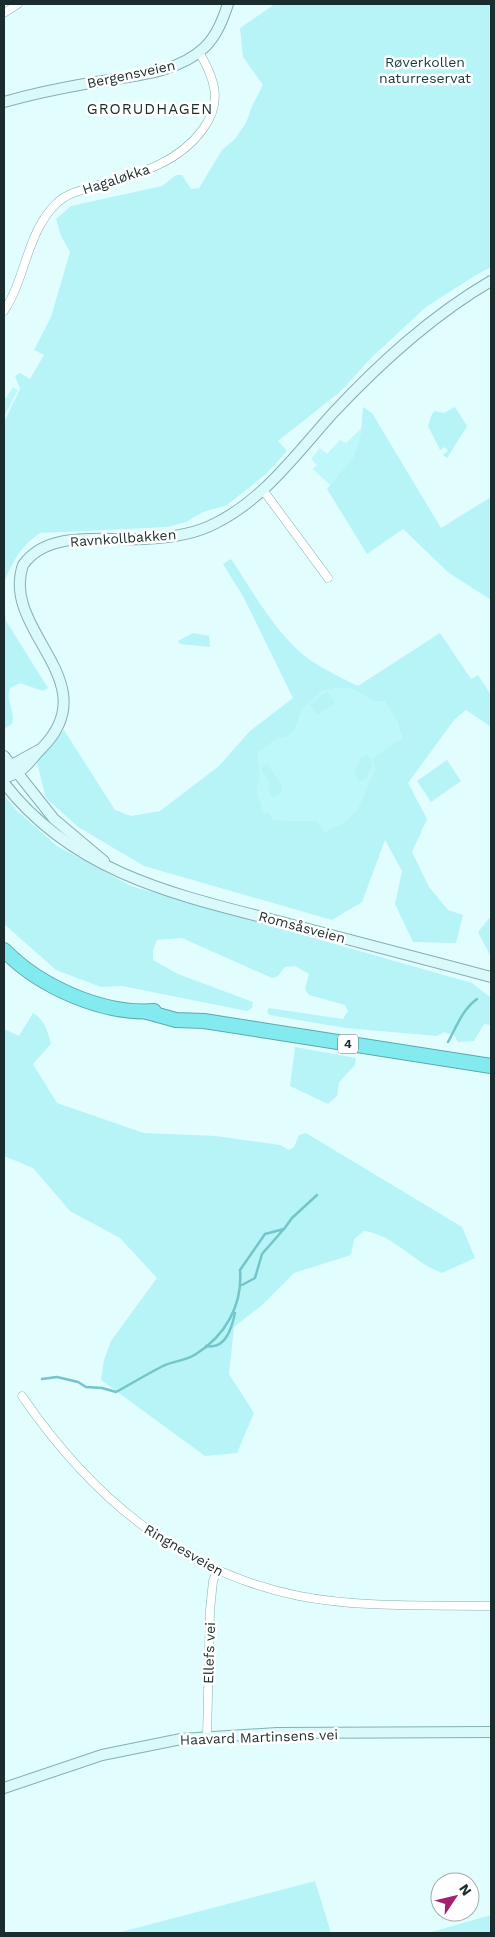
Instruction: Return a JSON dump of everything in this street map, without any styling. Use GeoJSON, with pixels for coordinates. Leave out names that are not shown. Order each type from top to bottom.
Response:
{"type":"FeatureCollection","features":[{"type":"Feature","properties":{"kind":"highway","name":"4"},"geometry":{"type":"LineString","coordinates":[[4,950],[29,972],[62,991],[95,1003],[147,1012],[176,1020],[204,1021],[491,1066]]}},
{"type":"Feature","properties":{"kind":"street"},"geometry":{"type":"LineString","coordinates":[[4,13],[18,4]]}},
{"type":"Feature","properties":{"kind":"street","name":"Bergensveien"},"geometry":{"type":"LineString","coordinates":[[4,102],[50,90],[166,68],[184,62],[199,52],[216,32],[228,4]]}},
{"type":"Feature","properties":{"kind":"street","name":"Hagaløkka"},"geometry":{"type":"LineString","coordinates":[[4,311],[18,283],[37,230],[57,202],[78,191],[150,169],[171,159],[193,143],[215,108],[212,78],[199,52]]}},
{"type":"Feature","properties":{"kind":"street","name":"Ravnkollbakken"},"geometry":{"type":"LineString","coordinates":[[8,773],[31,763],[55,733],[61,708],[57,686],[19,624],[13,606],[15,582],[24,563],[40,549],[61,542],[143,540],[192,532],[215,524],[235,512],[263,490],[386,358],[438,316],[491,281]]}},
{"type":"Feature","properties":{"kind":"street"},"geometry":{"type":"LineString","coordinates":[[263,490],[328,578]]}},
{"type":"Feature","properties":{"kind":"street","name":"Romsåsveien"},"geometry":{"type":"LineString","coordinates":[[4,756],[8,773],[54,819],[115,869]]}},
{"type":"Feature","properties":{"kind":"street","name":"Romsåsveien"},"geometry":{"type":"LineString","coordinates":[[4,783],[22,805],[49,831],[92,860],[172,893],[491,977]]}},
{"type":"Feature","properties":{"kind":"street","name":"Ringnesveien"},"geometry":{"type":"LineString","coordinates":[[22,1396],[72,1463],[108,1499],[146,1529],[217,1571],[272,1589],[333,1601],[491,1606]]}},
{"type":"Feature","properties":{"kind":"street","name":"Ellefs vei"},"geometry":{"type":"LineString","coordinates":[[207,1737],[210,1601],[217,1571]]}},
{"type":"Feature","properties":{"kind":"street","name":"Haavard Martinsens vei"},"geometry":{"type":"LineString","coordinates":[[4,1788],[127,1749],[174,1740],[277,1733],[491,1732]]}},
{"type":"Feature","properties":{"kind":"shaded area"},"geometry":{"type":"Polygon","coordinates":[[[13,387],[18,390],[4,417],[4,398],[6,398],[13,387]]]}},
{"type":"Feature","properties":{"kind":"shaded area"},"geometry":{"type":"Polygon","coordinates":[[[369,421],[339,493],[313,469],[317,465],[311,459],[320,448],[327,454],[340,440],[346,443],[369,421]]]}},
{"type":"Feature","properties":{"kind":"shaded area"},"geometry":{"type":"Polygon","coordinates":[[[336,688],[352,689],[373,701],[384,701],[397,720],[402,738],[372,758],[375,770],[357,810],[346,821],[325,832],[318,821],[273,820],[264,815],[257,790],[260,777],[258,753],[279,737],[295,730],[302,709],[322,691],[336,688]]]}},
{"type":"Feature","properties":{"kind":"green space","name":"Røverkollen naturreservat"},"geometry":{"type":"Polygon","coordinates":[[[275,4],[491,4],[491,267],[426,307],[370,359],[341,391],[278,441],[287,451],[266,474],[227,505],[203,512],[186,522],[168,527],[40,533],[27,543],[18,555],[4,583],[4,422],[20,389],[15,376],[20,373],[30,379],[44,355],[34,350],[51,317],[70,252],[61,236],[56,219],[71,206],[162,186],[176,175],[182,175],[191,189],[199,188],[222,150],[235,139],[246,123],[263,85],[243,57],[240,28],[275,4]]]}},
{"type":"Feature","properties":{"kind":"green space"},"geometry":{"type":"Polygon","coordinates":[[[363,407],[372,413],[441,528],[491,497],[491,600],[449,573],[403,529],[367,554],[327,489],[354,457],[361,434],[363,407]]]}},
{"type":"Feature","properties":{"kind":"green space"},"geometry":{"type":"Polygon","coordinates":[[[455,407],[467,426],[447,458],[443,455],[448,451],[445,447],[440,450],[428,426],[435,411],[444,413],[455,407]]]}},
{"type":"Feature","properties":{"kind":"green space"},"geometry":{"type":"Polygon","coordinates":[[[231,559],[266,613],[298,650],[316,664],[358,686],[440,633],[471,679],[478,675],[491,695],[491,727],[466,710],[454,720],[408,783],[427,819],[412,852],[429,887],[448,910],[463,915],[456,943],[413,942],[395,904],[402,871],[385,840],[362,902],[332,920],[144,866],[78,827],[46,798],[36,759],[64,730],[115,810],[131,816],[160,811],[219,766],[250,731],[293,698],[244,598],[223,564],[231,559]],[[336,688],[322,691],[302,709],[295,730],[284,738],[279,737],[258,753],[260,777],[257,790],[264,814],[269,813],[273,820],[318,821],[325,832],[346,821],[357,810],[375,770],[372,758],[402,738],[397,720],[384,701],[373,701],[352,689],[336,688]]]}},
{"type":"Feature","properties":{"kind":"green space"},"geometry":{"type":"Polygon","coordinates":[[[4,606],[6,621],[48,688],[43,691],[20,683],[10,688],[9,697],[13,719],[12,724],[4,729],[4,606]]]}},
{"type":"Feature","properties":{"kind":"green space"},"geometry":{"type":"Polygon","coordinates":[[[193,633],[209,636],[210,647],[180,644],[178,641],[193,633]]]}},
{"type":"Feature","properties":{"kind":"green space"},"geometry":{"type":"Polygon","coordinates":[[[327,691],[335,702],[318,715],[309,705],[327,691]]]}},
{"type":"Feature","properties":{"kind":"green space"},"geometry":{"type":"Polygon","coordinates":[[[366,755],[371,758],[372,767],[367,778],[358,782],[354,771],[359,764],[360,758],[366,755]]]}},
{"type":"Feature","properties":{"kind":"green space"},"geometry":{"type":"Polygon","coordinates":[[[447,760],[461,781],[431,802],[417,781],[447,760]]]}},
{"type":"Feature","properties":{"kind":"green space"},"geometry":{"type":"Polygon","coordinates":[[[267,763],[282,787],[282,792],[273,798],[268,790],[270,784],[261,768],[267,763]]]}},
{"type":"Feature","properties":{"kind":"green space"},"geometry":{"type":"Polygon","coordinates":[[[4,795],[16,810],[57,846],[131,886],[472,983],[491,998],[491,1025],[484,1024],[474,1041],[458,1042],[454,1035],[444,1032],[437,1036],[346,1028],[269,1015],[267,1011],[269,1008],[343,1019],[348,1011],[345,1005],[309,995],[305,989],[309,974],[295,966],[285,967],[278,976],[272,978],[182,938],[157,940],[153,950],[153,960],[178,974],[253,1002],[252,1008],[247,1011],[122,986],[101,987],[56,970],[4,924],[4,795]]]}},
{"type":"Feature","properties":{"kind":"green space"},"geometry":{"type":"Polygon","coordinates":[[[491,916],[491,957],[478,932],[491,916]]]}},
{"type":"Feature","properties":{"kind":"green space"},"geometry":{"type":"Polygon","coordinates":[[[33,1013],[43,1022],[51,1044],[33,1064],[57,1103],[144,1133],[216,1136],[280,1145],[289,1150],[294,1147],[299,1135],[306,1133],[462,1227],[475,1258],[442,1273],[422,1263],[384,1237],[364,1231],[354,1239],[351,1255],[294,1273],[262,1305],[234,1327],[229,1374],[254,1413],[237,1453],[205,1456],[101,1380],[104,1360],[111,1341],[157,1278],[120,1238],[70,1211],[33,1168],[4,1156],[4,1029],[19,1036],[33,1013]]]}},
{"type":"Feature","properties":{"kind":"green space"},"geometry":{"type":"Polygon","coordinates":[[[295,1047],[356,1058],[355,1065],[339,1082],[337,1096],[328,1104],[290,1086],[295,1047]]]}},
{"type":"Feature","properties":{"kind":"green space"},"geometry":{"type":"Polygon","coordinates":[[[315,1881],[331,1933],[117,1933],[315,1881]]]}},
{"type":"Feature","properties":{"kind":"green space"},"geometry":{"type":"Polygon","coordinates":[[[491,1915],[491,1933],[428,1933],[466,1922],[480,1922],[480,1918],[491,1915]]]}},
{"type":"Feature","properties":{"kind":"waterway"},"geometry":{"type":"LineString","coordinates":[[448,1042],[464,1013],[477,999]]}},
{"type":"Feature","properties":{"kind":"waterway"},"geometry":{"type":"LineString","coordinates":[[42,1379],[57,1377],[78,1382],[86,1387],[102,1388],[116,1392],[163,1366],[196,1354],[216,1338],[230,1318],[238,1295],[240,1270],[265,1234],[284,1229],[292,1218],[317,1195]]}},
{"type":"Feature","properties":{"kind":"waterway"},"geometry":{"type":"LineString","coordinates":[[242,1285],[255,1278],[262,1254],[283,1230]]}},
{"type":"Feature","properties":{"kind":"waterway"},"geometry":{"type":"LineString","coordinates":[[206,1346],[213,1346],[223,1341],[230,1331],[235,1313]]}},
{"type":"Feature","properties":{"kind":"district","name":"GRORUDHAGEN"},"geometry":{"type":"Point","coordinates":[150,109]}}]}
